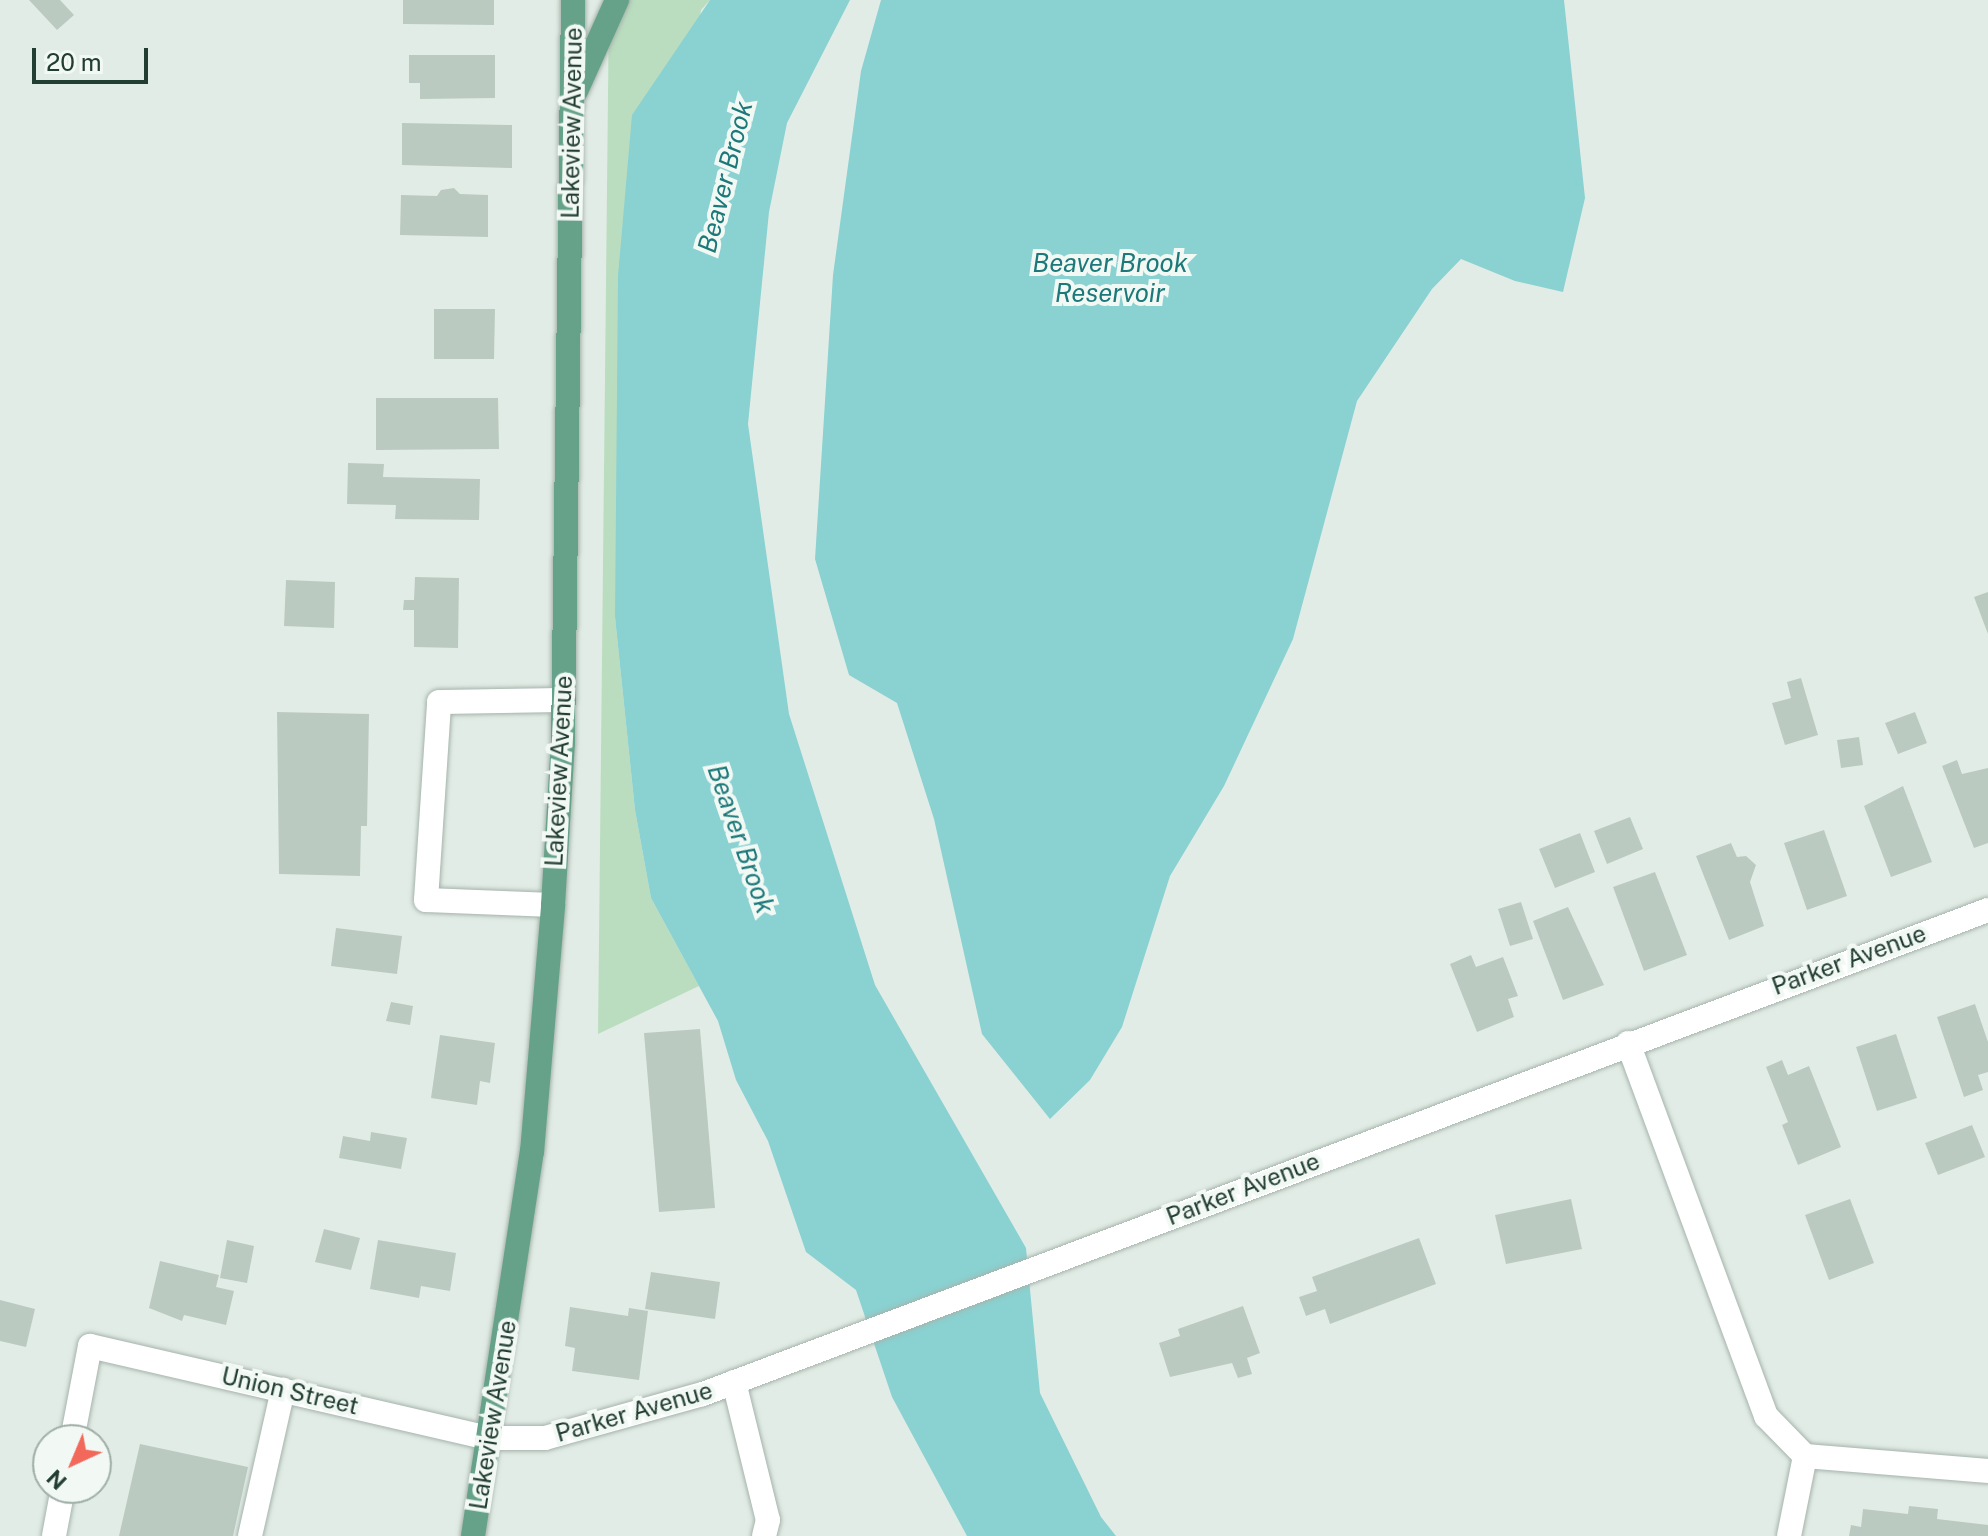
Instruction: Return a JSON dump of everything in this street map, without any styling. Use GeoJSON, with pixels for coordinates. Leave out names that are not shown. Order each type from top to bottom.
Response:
{"type":"FeatureCollection","features":[{"type":"Feature","properties":{"kind":"main road","name":"Lakeview Avenue"},"geometry":{"type":"LineString","coordinates":[[473,1536],[532,1152],[553,905],[563,700],[573,0]]}},
{"type":"Feature","properties":{"kind":"main road"},"geometry":{"type":"LineString","coordinates":[[572,100],[617,0]]}},
{"type":"Feature","properties":{"kind":"street"},"geometry":{"type":"LineString","coordinates":[[553,905],[426,900],[439,702],[563,700]]}},
{"type":"Feature","properties":{"kind":"street","name":"Parker Avenue"},"geometry":{"type":"LineString","coordinates":[[490,1438],[545,1438],[734,1382],[1988,910]]}},
{"type":"Feature","properties":{"kind":"street"},"geometry":{"type":"LineString","coordinates":[[1628,1043],[1766,1416],[1805,1456],[1988,1471]]}},
{"type":"Feature","properties":{"kind":"street","name":"Union Street"},"geometry":{"type":"LineString","coordinates":[[75,1424],[90,1346],[490,1438]]}},
{"type":"Feature","properties":{"kind":"street"},"geometry":{"type":"LineString","coordinates":[[734,1382],[768,1520],[764,1536]]}},
{"type":"Feature","properties":{"kind":"street"},"geometry":{"type":"LineString","coordinates":[[258,1534],[283,1390]]}},
{"type":"Feature","properties":{"kind":"street"},"geometry":{"type":"LineString","coordinates":[[1789,1536],[1805,1456]]}},
{"type":"Feature","properties":{"kind":"street"},"geometry":{"type":"LineString","coordinates":[[54,1536],[60,1504]]}},
{"type":"Feature","properties":{"kind":"green space"},"geometry":{"type":"Polygon","coordinates":[[[609,0],[710,0],[701,10],[615,617],[635,810],[651,898],[699,986],[598,1034],[609,0]]]}},
{"type":"Feature","properties":{"kind":"water","name":"Beaver Brook"},"geometry":{"type":"Polygon","coordinates":[[[710,0],[850,0],[787,123],[769,212],[748,424],[789,714],[875,985],[1026,1248],[1040,1393],[1101,1517],[1116,1536],[967,1536],[892,1397],[856,1290],[806,1252],[768,1141],[736,1080],[718,1021],[651,898],[635,810],[615,617],[618,276],[632,115],[710,0]]]}},
{"type":"Feature","properties":{"kind":"water","name":"Beaver Brook Reservoir"},"geometry":{"type":"Polygon","coordinates":[[[881,0],[1564,0],[1585,198],[1563,292],[1515,281],[1461,259],[1432,289],[1357,401],[1293,639],[1224,786],[1170,876],[1122,1027],[1090,1080],[1050,1119],[982,1034],[934,819],[897,703],[849,675],[815,559],[833,275],[861,71],[881,0]]]}},
{"type":"Feature","properties":{"kind":"building"},"geometry":{"type":"Polygon","coordinates":[[[29,0],[60,0],[74,15],[57,30],[29,0]]]}},
{"type":"Feature","properties":{"kind":"building"},"geometry":{"type":"Polygon","coordinates":[[[403,0],[494,0],[494,25],[403,24],[403,0]]]}},
{"type":"Feature","properties":{"kind":"building"},"geometry":{"type":"Polygon","coordinates":[[[409,55],[495,55],[495,98],[420,99],[420,83],[409,83],[409,55]]]}},
{"type":"Feature","properties":{"kind":"building"},"geometry":{"type":"Polygon","coordinates":[[[402,123],[512,125],[512,168],[402,165],[402,123]]]}},
{"type":"Feature","properties":{"kind":"building"},"geometry":{"type":"Polygon","coordinates":[[[454,188],[460,194],[488,195],[488,237],[400,235],[401,195],[437,196],[441,190],[454,188]]]}},
{"type":"Feature","properties":{"kind":"building"},"geometry":{"type":"Polygon","coordinates":[[[434,309],[495,309],[494,359],[434,359],[434,309]]]}},
{"type":"Feature","properties":{"kind":"building"},"geometry":{"type":"Polygon","coordinates":[[[376,398],[498,398],[499,449],[376,450],[376,398]]]}},
{"type":"Feature","properties":{"kind":"building"},"geometry":{"type":"Polygon","coordinates":[[[348,463],[384,464],[383,477],[480,479],[479,520],[395,519],[396,505],[347,504],[348,463]]]}},
{"type":"Feature","properties":{"kind":"building"},"geometry":{"type":"Polygon","coordinates":[[[415,577],[459,578],[458,648],[414,647],[414,610],[403,610],[404,600],[414,600],[415,577]]]}},
{"type":"Feature","properties":{"kind":"building"},"geometry":{"type":"Polygon","coordinates":[[[286,580],[335,582],[334,628],[284,626],[286,580]]]}},
{"type":"Feature","properties":{"kind":"building"},"geometry":{"type":"Polygon","coordinates":[[[1988,592],[1988,634],[1974,597],[1988,592]]]}},
{"type":"Feature","properties":{"kind":"building"},"geometry":{"type":"Polygon","coordinates":[[[1801,678],[1818,735],[1785,745],[1772,703],[1791,698],[1787,682],[1801,678]]]}},
{"type":"Feature","properties":{"kind":"building"},"geometry":{"type":"Polygon","coordinates":[[[277,712],[369,714],[367,826],[361,826],[360,876],[279,874],[277,712]]]}},
{"type":"Feature","properties":{"kind":"building"},"geometry":{"type":"Polygon","coordinates":[[[1915,712],[1927,743],[1898,754],[1885,723],[1915,712]]]}},
{"type":"Feature","properties":{"kind":"building"},"geometry":{"type":"Polygon","coordinates":[[[1859,737],[1863,765],[1841,768],[1837,740],[1859,737]]]}},
{"type":"Feature","properties":{"kind":"building"},"geometry":{"type":"Polygon","coordinates":[[[1957,760],[1962,774],[1988,768],[1988,843],[1974,848],[1942,766],[1957,760]]]}},
{"type":"Feature","properties":{"kind":"building"},"geometry":{"type":"Polygon","coordinates":[[[1903,786],[1932,862],[1891,877],[1864,806],[1903,786]]]}},
{"type":"Feature","properties":{"kind":"building"},"geometry":{"type":"Polygon","coordinates":[[[1630,817],[1643,849],[1607,864],[1594,831],[1630,817]]]}},
{"type":"Feature","properties":{"kind":"building"},"geometry":{"type":"Polygon","coordinates":[[[1824,830],[1847,896],[1807,910],[1784,843],[1824,830]]]}},
{"type":"Feature","properties":{"kind":"building"},"geometry":{"type":"Polygon","coordinates":[[[1580,833],[1595,872],[1555,888],[1539,849],[1580,833]]]}},
{"type":"Feature","properties":{"kind":"building"},"geometry":{"type":"Polygon","coordinates":[[[1731,843],[1737,857],[1746,856],[1756,865],[1750,882],[1764,926],[1729,940],[1696,856],[1731,843]]]}},
{"type":"Feature","properties":{"kind":"building"},"geometry":{"type":"Polygon","coordinates":[[[1655,872],[1687,955],[1644,971],[1613,887],[1655,872]]]}},
{"type":"Feature","properties":{"kind":"building"},"geometry":{"type":"Polygon","coordinates":[[[1521,902],[1533,939],[1510,946],[1498,909],[1521,902]]]}},
{"type":"Feature","properties":{"kind":"building"},"geometry":{"type":"Polygon","coordinates":[[[1568,907],[1604,985],[1563,1000],[1533,921],[1568,907]]]}},
{"type":"Feature","properties":{"kind":"building"},"geometry":{"type":"Polygon","coordinates":[[[336,928],[402,936],[397,974],[331,966],[336,928]]]}},
{"type":"Feature","properties":{"kind":"building"},"geometry":{"type":"Polygon","coordinates":[[[1471,955],[1476,967],[1503,957],[1518,996],[1508,999],[1514,1017],[1477,1032],[1450,964],[1471,955]]]}},
{"type":"Feature","properties":{"kind":"building"},"geometry":{"type":"Polygon","coordinates":[[[391,1002],[413,1006],[410,1025],[386,1021],[391,1002]]]}},
{"type":"Feature","properties":{"kind":"building"},"geometry":{"type":"Polygon","coordinates":[[[1975,1004],[1988,1042],[1988,1072],[1978,1075],[1983,1090],[1964,1097],[1937,1017],[1975,1004]]]}},
{"type":"Feature","properties":{"kind":"building"},"geometry":{"type":"Polygon","coordinates":[[[700,1029],[715,1208],[659,1212],[644,1033],[700,1029]]]}},
{"type":"Feature","properties":{"kind":"building"},"geometry":{"type":"Polygon","coordinates":[[[1896,1034],[1917,1098],[1877,1111],[1856,1047],[1896,1034]]]}},
{"type":"Feature","properties":{"kind":"building"},"geometry":{"type":"Polygon","coordinates":[[[440,1035],[495,1043],[490,1083],[480,1081],[477,1105],[431,1098],[440,1035]]]}},
{"type":"Feature","properties":{"kind":"building"},"geometry":{"type":"Polygon","coordinates":[[[1782,1060],[1788,1075],[1809,1066],[1841,1147],[1798,1165],[1782,1125],[1788,1122],[1766,1067],[1782,1060]]]}},
{"type":"Feature","properties":{"kind":"building"},"geometry":{"type":"Polygon","coordinates":[[[1972,1125],[1985,1157],[1938,1175],[1925,1143],[1972,1125]]]}},
{"type":"Feature","properties":{"kind":"building"},"geometry":{"type":"Polygon","coordinates":[[[371,1132],[407,1138],[401,1169],[339,1158],[343,1136],[370,1141],[371,1132]]]}},
{"type":"Feature","properties":{"kind":"building"},"geometry":{"type":"Polygon","coordinates":[[[1571,1199],[1582,1249],[1506,1264],[1495,1215],[1571,1199]]]}},
{"type":"Feature","properties":{"kind":"building"},"geometry":{"type":"Polygon","coordinates":[[[1850,1199],[1874,1263],[1829,1280],[1805,1215],[1850,1199]]]}},
{"type":"Feature","properties":{"kind":"building"},"geometry":{"type":"Polygon","coordinates":[[[324,1229],[360,1238],[351,1270],[315,1262],[324,1229]]]}},
{"type":"Feature","properties":{"kind":"building"},"geometry":{"type":"Polygon","coordinates":[[[1419,1238],[1436,1284],[1330,1324],[1325,1309],[1306,1316],[1299,1297],[1317,1291],[1312,1277],[1419,1238]]]}},
{"type":"Feature","properties":{"kind":"building"},"geometry":{"type":"Polygon","coordinates":[[[227,1240],[254,1246],[247,1283],[220,1278],[227,1240]]]}},
{"type":"Feature","properties":{"kind":"building"},"geometry":{"type":"Polygon","coordinates":[[[378,1240],[456,1253],[450,1291],[421,1286],[419,1298],[370,1289],[378,1240]]]}},
{"type":"Feature","properties":{"kind":"building"},"geometry":{"type":"Polygon","coordinates":[[[160,1261],[219,1275],[216,1287],[234,1291],[226,1325],[184,1315],[182,1321],[149,1308],[160,1261]]]}},
{"type":"Feature","properties":{"kind":"building"},"geometry":{"type":"Polygon","coordinates":[[[651,1272],[720,1282],[715,1319],[645,1309],[651,1272]]]}},
{"type":"Feature","properties":{"kind":"building"},"geometry":{"type":"Polygon","coordinates":[[[0,1300],[35,1309],[26,1347],[0,1341],[0,1300]]]}},
{"type":"Feature","properties":{"kind":"building"},"geometry":{"type":"Polygon","coordinates":[[[1243,1306],[1260,1353],[1247,1358],[1252,1374],[1238,1378],[1232,1363],[1170,1377],[1159,1343],[1180,1336],[1178,1329],[1243,1306]]]}},
{"type":"Feature","properties":{"kind":"building"},"geometry":{"type":"Polygon","coordinates":[[[570,1307],[628,1316],[629,1308],[648,1311],[639,1380],[572,1371],[575,1348],[565,1346],[570,1307]]]}},
{"type":"Feature","properties":{"kind":"building"},"geometry":{"type":"Polygon","coordinates":[[[140,1444],[248,1467],[233,1536],[119,1536],[140,1444]]]}},
{"type":"Feature","properties":{"kind":"building"},"geometry":{"type":"Polygon","coordinates":[[[1909,1506],[1938,1509],[1937,1519],[1988,1525],[1988,1536],[1849,1536],[1851,1525],[1861,1527],[1863,1509],[1908,1514],[1909,1506]]]}}]}
